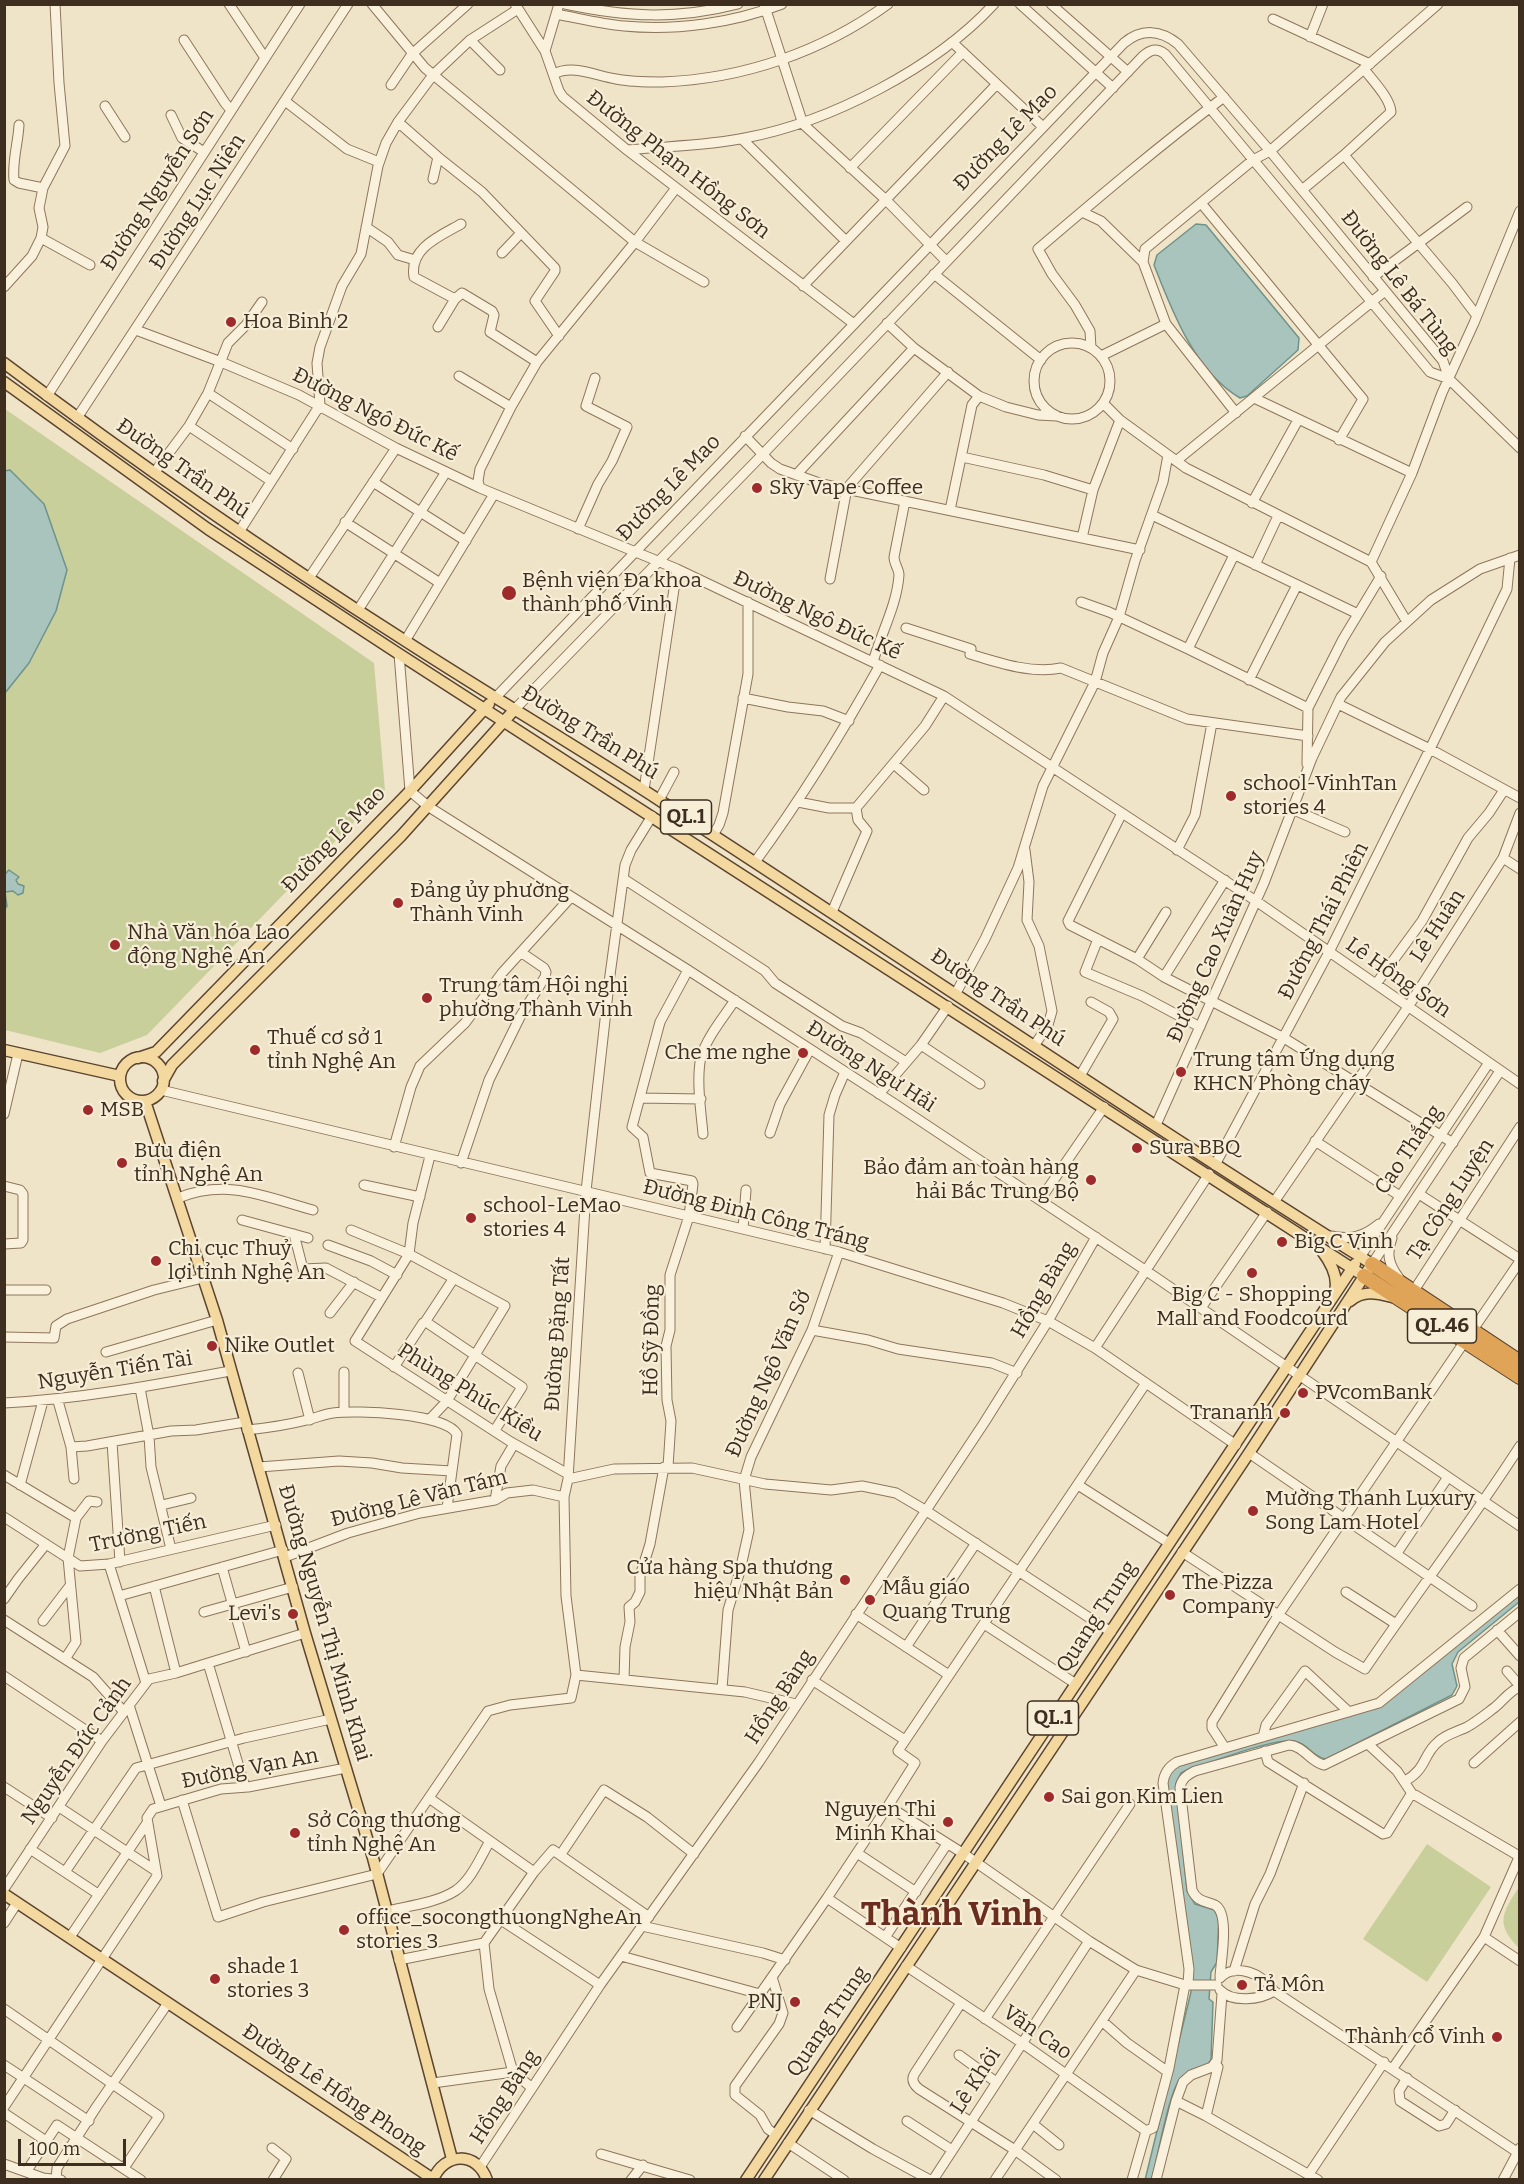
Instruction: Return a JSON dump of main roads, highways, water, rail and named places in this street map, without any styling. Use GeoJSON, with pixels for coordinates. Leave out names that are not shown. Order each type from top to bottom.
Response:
{"type":"FeatureCollection","features":[{"type":"Feature","properties":{"kind":"highway","name":"QL.46"},"geometry":{"type":"LineString","coordinates":[[1362,1266],[1408,1294],[1468,1336],[1520,1377]]}},
{"type":"Feature","properties":{"kind":"highway","name":"QL.46"},"geometry":{"type":"LineString","coordinates":[[1468,1336],[1520,1362]]}},
{"type":"Feature","properties":{"kind":"main road","name":"Đường Trần Phú"},"geometry":{"type":"LineString","coordinates":[[4,363],[77,418],[239,532],[405,641],[644,790],[1156,1125],[1267,1212],[1318,1246],[1362,1266]]}},
{"type":"Feature","properties":{"kind":"main road","name":"Đường Trần Phú"},"geometry":{"type":"LineString","coordinates":[[4,382],[232,544],[399,654],[1149,1136],[1274,1202],[1326,1235],[1362,1266]]}},
{"type":"Feature","properties":{"kind":"main road"},"geometry":{"type":"LineString","coordinates":[[69,429],[77,418]]}},
{"type":"Feature","properties":{"kind":"main road"},"geometry":{"type":"LineString","coordinates":[[232,544],[239,532]]}},
{"type":"Feature","properties":{"kind":"main road"},"geometry":{"type":"LineString","coordinates":[[266,567],[274,555]]}},
{"type":"Feature","properties":{"kind":"main road","name":"Đường Lê Mao"},"geometry":{"type":"LineString","coordinates":[[138,1058],[156,1052],[410,790],[496,697]]}},
{"type":"Feature","properties":{"kind":"main road","name":"Đường Lê Mao"},"geometry":{"type":"LineString","coordinates":[[162,1085],[172,1065],[429,807],[515,709]]}},
{"type":"Feature","properties":{"kind":"main road"},"geometry":{"type":"LineString","coordinates":[[728,865],[737,851]]}},
{"type":"Feature","properties":{"kind":"main road"},"geometry":{"type":"LineString","coordinates":[[824,927],[832,912]]}},
{"type":"Feature","properties":{"kind":"main road"},"geometry":{"type":"LineString","coordinates":[[948,1006],[956,993]]}},
{"type":"Feature","properties":{"kind":"main road"},"geometry":{"type":"LineString","coordinates":[[196,1010],[212,1025]]}},
{"type":"Feature","properties":{"kind":"main road"},"geometry":{"type":"LineString","coordinates":[[4,1050],[120,1076]]}},
{"type":"Feature","properties":{"kind":"main road"},"geometry":{"type":"LineString","coordinates":[[138,1058],[146,1058],[156,1063],[162,1072],[162,1085],[155,1097],[145,1101],[136,1100],[125,1093],[121,1086],[120,1076],[126,1064],[138,1058]]}},
{"type":"Feature","properties":{"kind":"main road","name":"Đường Nguyễn Thị Minh Khai"},"geometry":{"type":"LineString","coordinates":[[145,1101],[217,1320],[305,1634],[377,1874],[452,2159]]}},
{"type":"Feature","properties":{"kind":"main road"},"geometry":{"type":"LineString","coordinates":[[1149,1136],[1156,1125]]}},
{"type":"Feature","properties":{"kind":"main road"},"geometry":{"type":"LineString","coordinates":[[1267,1212],[1274,1202]]}},
{"type":"Feature","properties":{"kind":"main road"},"geometry":{"type":"LineString","coordinates":[[1318,1246],[1327,1258],[1334,1274],[1336,1288],[1332,1299]]}},
{"type":"Feature","properties":{"kind":"main road","name":"Quang Trung"},"geometry":{"type":"LineString","coordinates":[[746,2180],[1332,1299],[1362,1266]]}},
{"type":"Feature","properties":{"kind":"main road","name":"Quang Trung"},"geometry":{"type":"LineString","coordinates":[[764,2180],[1249,1453],[1343,1307],[1362,1266]]}},
{"type":"Feature","properties":{"kind":"main road"},"geometry":{"type":"LineString","coordinates":[[1343,1307],[1362,1294],[1408,1294]]}},
{"type":"Feature","properties":{"kind":"main road"},"geometry":{"type":"LineString","coordinates":[[1236,1445],[1249,1453]]}},
{"type":"Feature","properties":{"kind":"main road"},"geometry":{"type":"LineString","coordinates":[[1169,1543],[1182,1552]]}},
{"type":"Feature","properties":{"kind":"main road"},"geometry":{"type":"LineString","coordinates":[[1028,1756],[1042,1764]]}},
{"type":"Feature","properties":{"kind":"main road","name":"Đường Lê Hồng Phong"},"geometry":{"type":"LineString","coordinates":[[4,1894],[433,2179]]}},
{"type":"Feature","properties":{"kind":"main road"},"geometry":{"type":"LineString","coordinates":[[776,2135],[788,2143]]}},
{"type":"Feature","properties":{"kind":"main road"},"geometry":{"type":"LineString","coordinates":[[433,2179],[438,2169],[452,2159],[462,2158],[480,2167],[487,2180]]}},
{"type":"Feature","properties":{"kind":"water"},"geometry":{"type":"Polygon","coordinates":[[[1196,224],[1206,225],[1299,338],[1298,350],[1247,396],[1240,398],[1224,387],[1198,357],[1177,320],[1154,265],[1157,255],[1196,224]]]}},
{"type":"Feature","properties":{"kind":"water"},"geometry":{"type":"Polygon","coordinates":[[[10,470],[44,504],[67,570],[56,611],[29,663],[5,693],[4,471],[10,470]]]}},
{"type":"Feature","properties":{"kind":"water"},"geometry":{"type":"Polygon","coordinates":[[[9,870],[19,877],[16,880],[18,884],[24,886],[23,893],[18,895],[13,891],[5,892],[5,874],[9,870]]]}},
{"type":"Feature","properties":{"kind":"water"},"geometry":{"type":"Polygon","coordinates":[[[1519,1594],[1519,1602],[1458,1652],[1452,1664],[1457,1686],[1452,1695],[1326,1759],[1317,1756],[1299,1742],[1285,1741],[1241,1752],[1181,1773],[1176,1783],[1187,1891],[1195,1904],[1214,1910],[1219,1919],[1217,1962],[1211,1972],[1209,1999],[1213,2002],[1211,2060],[1208,2064],[1184,2075],[1176,2086],[1152,2179],[1145,2180],[1191,1992],[1191,1971],[1168,1775],[1178,1764],[1379,1706],[1519,1594]]]}},
{"type":"Feature","properties":{"kind":"place","name":"Hoa Binh 2"},"geometry":{"type":"Point","coordinates":[231,322]}},
{"type":"Feature","properties":{"kind":"place","name":"Sky Vape Coffee"},"geometry":{"type":"Point","coordinates":[757,488]}},
{"type":"Feature","properties":{"kind":"place","name":"Bệnh viện Đa khoa thành phố Vinh"},"geometry":{"type":"Point","coordinates":[509,593]}},
{"type":"Feature","properties":{"kind":"place","name":"school-VinhTan stories 4"},"geometry":{"type":"Point","coordinates":[1231,796]}},
{"type":"Feature","properties":{"kind":"place","name":"Đảng ủy phường Thành Vinh"},"geometry":{"type":"Point","coordinates":[398,903]}},
{"type":"Feature","properties":{"kind":"place","name":"Nhà Văn hóa Lao động Nghệ An"},"geometry":{"type":"Point","coordinates":[115,945]}},
{"type":"Feature","properties":{"kind":"place","name":"Trung tâm Hội nghị phường Thành Vinh"},"geometry":{"type":"Point","coordinates":[427,998]}},
{"type":"Feature","properties":{"kind":"place","name":"Thuế cơ sở 1 tỉnh Nghệ An"},"geometry":{"type":"Point","coordinates":[255,1050]}},
{"type":"Feature","properties":{"kind":"place","name":"Che me nghe"},"geometry":{"type":"Point","coordinates":[803,1053]}},
{"type":"Feature","properties":{"kind":"place","name":"Trung tâm Ứng dụng KHCN Phòng cháy"},"geometry":{"type":"Point","coordinates":[1181,1072]}},
{"type":"Feature","properties":{"kind":"place","name":"MSB"},"geometry":{"type":"Point","coordinates":[88,1110]}},
{"type":"Feature","properties":{"kind":"place","name":"Sura BBQ"},"geometry":{"type":"Point","coordinates":[1137,1148]}},
{"type":"Feature","properties":{"kind":"place","name":"Bưu điện tỉnh Nghệ An"},"geometry":{"type":"Point","coordinates":[122,1163]}},
{"type":"Feature","properties":{"kind":"place","name":"Bảo đảm an toàn hàng hải Bắc Trung Bộ"},"geometry":{"type":"Point","coordinates":[1091,1180]}},
{"type":"Feature","properties":{"kind":"place","name":"school-LeMao stories 4"},"geometry":{"type":"Point","coordinates":[471,1218]}},
{"type":"Feature","properties":{"kind":"place","name":"Big C Vinh"},"geometry":{"type":"Point","coordinates":[1282,1242]}},
{"type":"Feature","properties":{"kind":"place","name":"Chi cục Thuỷ lợi tỉnh Nghệ An"},"geometry":{"type":"Point","coordinates":[156,1261]}},
{"type":"Feature","properties":{"kind":"place","name":"Big C - Shopping Mall and Foodcourd"},"geometry":{"type":"Point","coordinates":[1252,1273]}},
{"type":"Feature","properties":{"kind":"place","name":"Nike Outlet"},"geometry":{"type":"Point","coordinates":[212,1346]}},
{"type":"Feature","properties":{"kind":"place","name":"PVcomBank"},"geometry":{"type":"Point","coordinates":[1303,1393]}},
{"type":"Feature","properties":{"kind":"place","name":"Trananh"},"geometry":{"type":"Point","coordinates":[1285,1413]}},
{"type":"Feature","properties":{"kind":"place","name":"Mường Thanh Luxury Song Lam Hotel"},"geometry":{"type":"Point","coordinates":[1253,1511]}},
{"type":"Feature","properties":{"kind":"place","name":"Cửa hàng Spa thương hiệu Nhật Bản"},"geometry":{"type":"Point","coordinates":[845,1580]}},
{"type":"Feature","properties":{"kind":"place","name":"The Pizza Company"},"geometry":{"type":"Point","coordinates":[1170,1595]}},
{"type":"Feature","properties":{"kind":"place","name":"Mẫu giáo Quang Trung"},"geometry":{"type":"Point","coordinates":[870,1600]}},
{"type":"Feature","properties":{"kind":"place","name":"Levi's"},"geometry":{"type":"Point","coordinates":[293,1614]}},
{"type":"Feature","properties":{"kind":"place","name":"Sai gon Kim Lien"},"geometry":{"type":"Point","coordinates":[1049,1797]}},
{"type":"Feature","properties":{"kind":"place","name":"Nguyen Thi Minh Khai"},"geometry":{"type":"Point","coordinates":[948,1822]}},
{"type":"Feature","properties":{"kind":"place","name":"Sở Công thương tỉnh Nghệ An"},"geometry":{"type":"Point","coordinates":[295,1833]}},
{"type":"Feature","properties":{"kind":"place","name":"office_socongthuongNgheAn stories 3"},"geometry":{"type":"Point","coordinates":[344,1930]}},
{"type":"Feature","properties":{"kind":"place","name":"shade 1 stories 3"},"geometry":{"type":"Point","coordinates":[215,1979]}},
{"type":"Feature","properties":{"kind":"place","name":"Tả Môn"},"geometry":{"type":"Point","coordinates":[1242,1985]}},
{"type":"Feature","properties":{"kind":"place","name":"PNJ"},"geometry":{"type":"Point","coordinates":[795,2002]}},
{"type":"Feature","properties":{"kind":"place","name":"Thành cổ Vinh"},"geometry":{"type":"Point","coordinates":[1497,2037]}},
{"type":"Feature","properties":{"kind":"district","name":"Thành Vinh"},"geometry":{"type":"Point","coordinates":[952,1916]}}]}
